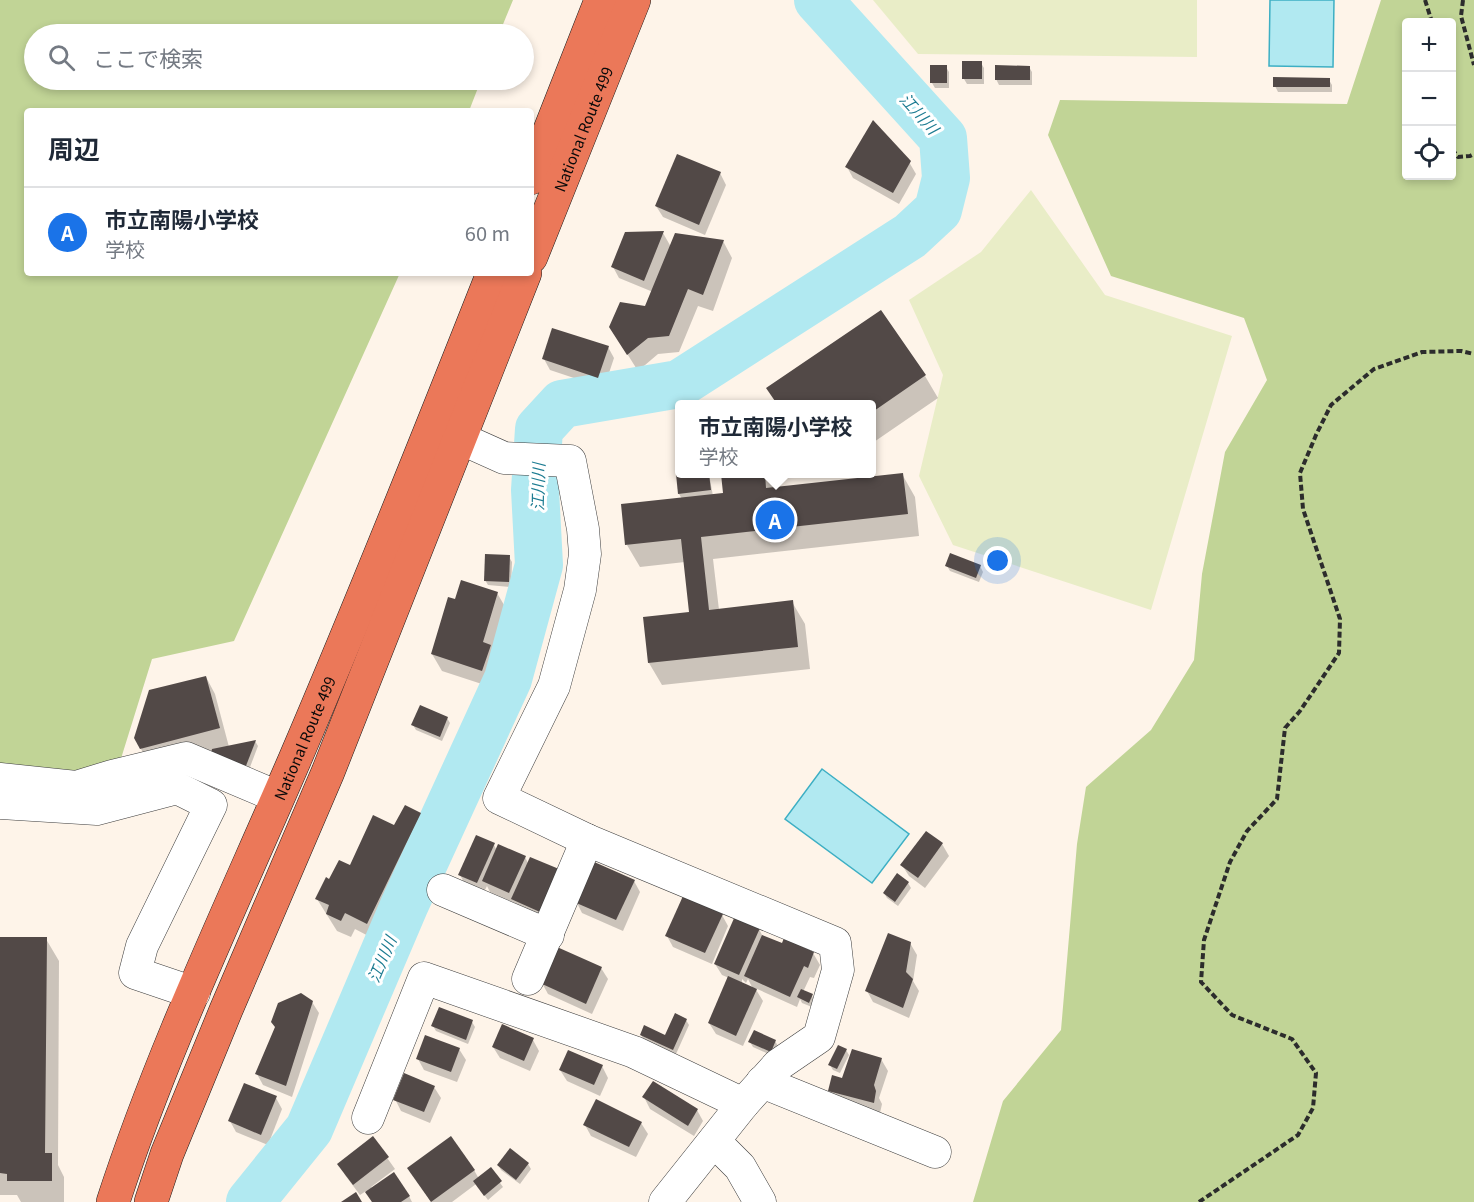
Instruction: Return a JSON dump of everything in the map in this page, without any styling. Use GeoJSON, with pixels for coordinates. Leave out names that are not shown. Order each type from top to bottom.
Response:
{"type":"FeatureCollection","features":[{"type":"Feature","properties":{"kind":"highway","name":"National Route 499"},"geometry":{"type":"LineString","coordinates":[[534,170],[601,0]]}},
{"type":"Feature","properties":{"kind":"highway","name":"National Route 499"},"geometry":{"type":"LineString","coordinates":[[534,250],[634,0]]}},
{"type":"Feature","properties":{"kind":"highway","name":"National Route 499"},"geometry":{"type":"LineString","coordinates":[[151,1202],[167,1154],[230,1000],[328,772],[445,432],[492,276]]}},
{"type":"Feature","properties":{"kind":"highway","name":"National Route 499"},"geometry":{"type":"LineString","coordinates":[[113,1202],[133,1141],[278,797],[445,432],[523,276]]}},
{"type":"Feature","properties":{"kind":"street"},"geometry":{"type":"LineString","coordinates":[[445,432],[504,458],[570,461],[583,529],[585,554],[580,590],[554,686],[499,798],[587,840],[835,943],[838,970],[819,1037],[778,1065],[664,1202]]}},
{"type":"Feature","properties":{"kind":"street"},"geometry":{"type":"LineString","coordinates":[[0,779],[76,787],[186,759],[278,797]]}},
{"type":"Feature","properties":{"kind":"street"},"geometry":{"type":"LineString","coordinates":[[0,803],[97,809],[177,788],[212,805],[142,946],[135,973],[194,993]]}},
{"type":"Feature","properties":{"kind":"street"},"geometry":{"type":"LineString","coordinates":[[528,979],[587,840]]}},
{"type":"Feature","properties":{"kind":"street"},"geometry":{"type":"LineString","coordinates":[[443,890],[548,934]]}},
{"type":"Feature","properties":{"kind":"street"},"geometry":{"type":"LineString","coordinates":[[368,1118],[424,978],[753,1093],[935,1152]]}},
{"type":"Feature","properties":{"kind":"street"},"geometry":{"type":"LineString","coordinates":[[714,1141],[740,1167],[760,1202]]}},
{"type":"Feature","properties":{"kind":"path"},"geometry":{"type":"LineString","coordinates":[[1425,0],[1431,18]]}},
{"type":"Feature","properties":{"kind":"path"},"geometry":{"type":"LineString","coordinates":[[1464,0],[1461,16],[1474,65]]}},
{"type":"Feature","properties":{"kind":"path"},"geometry":{"type":"LineString","coordinates":[[1456,154],[1458,157],[1474,154]]}},
{"type":"Feature","properties":{"kind":"path"},"geometry":{"type":"LineString","coordinates":[[1199,1202],[1298,1135],[1312,1108],[1316,1073],[1292,1039],[1232,1015],[1201,982],[1204,940],[1230,862],[1247,831],[1277,799],[1285,728],[1300,711],[1339,653],[1340,619],[1303,509],[1300,473],[1332,405],[1374,369],[1422,352],[1461,351],[1474,354]]}},
{"type":"Feature","properties":{"kind":"green space"},"geometry":{"type":"Polygon","coordinates":[[[0,0],[513,0],[503,24],[24,24],[24,90],[477,90],[470,108],[24,108],[24,276],[399,276],[234,641],[152,659],[119,765],[74,780],[0,769],[0,0]]]}},
{"type":"Feature","properties":{"kind":"green space"},"geometry":{"type":"Polygon","coordinates":[[[873,0],[1197,0],[1197,57],[918,54],[873,0]]]}},
{"type":"Feature","properties":{"kind":"green space"},"geometry":{"type":"Polygon","coordinates":[[[1381,0],[1474,0],[1474,1202],[973,1202],[1003,1101],[1061,1030],[1077,844],[1086,787],[1151,730],[1194,660],[1202,574],[1225,452],[1267,380],[1244,318],[1111,276],[1048,135],[1060,100],[1347,104],[1381,0]]]}},
{"type":"Feature","properties":{"kind":"green space"},"geometry":{"type":"Polygon","coordinates":[[[1031,190],[1105,295],[1232,336],[1151,610],[953,545],[919,476],[943,375],[909,300],[981,252],[1031,190]]]}},
{"type":"Feature","properties":{"kind":"water"},"geometry":{"type":"Polygon","coordinates":[[[1270,0],[1334,0],[1333,67],[1269,66],[1270,0]]]}},
{"type":"Feature","properties":{"kind":"water"},"geometry":{"type":"Polygon","coordinates":[[[822,769],[909,834],[872,883],[785,819],[822,769]]]}},
{"type":"Feature","properties":{"kind":"building"},"geometry":{"type":"Polygon","coordinates":[[[962,61],[982,61],[982,79],[962,79],[962,61]]]}},
{"type":"Feature","properties":{"kind":"building"},"geometry":{"type":"Polygon","coordinates":[[[930,65],[947,65],[947,83],[930,83],[930,65]]]}},
{"type":"Feature","properties":{"kind":"building"},"geometry":{"type":"Polygon","coordinates":[[[995,65],[1030,66],[1030,80],[995,80],[995,65]]]}},
{"type":"Feature","properties":{"kind":"building"},"geometry":{"type":"Polygon","coordinates":[[[1273,77],[1330,78],[1330,87],[1273,87],[1273,77]]]}},
{"type":"Feature","properties":{"kind":"building"},"geometry":{"type":"Polygon","coordinates":[[[873,120],[911,161],[893,193],[845,167],[873,120]]]}},
{"type":"Feature","properties":{"kind":"building"},"geometry":{"type":"Polygon","coordinates":[[[677,154],[721,172],[699,225],[655,206],[677,154]]]}},
{"type":"Feature","properties":{"kind":"building"},"geometry":{"type":"Polygon","coordinates":[[[664,231],[644,281],[611,267],[625,232],[664,231]]]}},
{"type":"Feature","properties":{"kind":"building"},"geometry":{"type":"Polygon","coordinates":[[[675,233],[724,240],[703,295],[688,289],[669,336],[648,338],[627,355],[609,327],[620,302],[645,306],[675,233]]]}},
{"type":"Feature","properties":{"kind":"building"},"geometry":{"type":"Polygon","coordinates":[[[881,310],[926,375],[876,410],[876,400],[774,400],[766,388],[881,310]]]}},
{"type":"Feature","properties":{"kind":"building"},"geometry":{"type":"Polygon","coordinates":[[[552,328],[609,346],[598,378],[542,359],[552,328]]]}},
{"type":"Feature","properties":{"kind":"building"},"geometry":{"type":"Polygon","coordinates":[[[903,473],[908,514],[701,537],[709,610],[793,600],[798,647],[648,663],[643,617],[689,612],[681,539],[625,545],[621,504],[723,493],[721,478],[765,478],[766,488],[876,478],[876,476],[903,473]]]}},
{"type":"Feature","properties":{"kind":"building"},"geometry":{"type":"Polygon","coordinates":[[[676,478],[710,478],[711,490],[678,494],[676,478]]]}},
{"type":"Feature","properties":{"kind":"building"},"geometry":{"type":"Polygon","coordinates":[[[950,553],[981,565],[976,578],[945,566],[950,553]]]}},
{"type":"Feature","properties":{"kind":"building"},"geometry":{"type":"Polygon","coordinates":[[[485,554],[510,555],[509,582],[484,581],[485,554]]]}},
{"type":"Feature","properties":{"kind":"building"},"geometry":{"type":"Polygon","coordinates":[[[461,580],[498,592],[483,642],[491,645],[482,671],[431,654],[448,597],[455,599],[461,580]]]}},
{"type":"Feature","properties":{"kind":"building"},"geometry":{"type":"Polygon","coordinates":[[[206,676],[220,728],[140,749],[134,738],[149,690],[206,676]]]}},
{"type":"Feature","properties":{"kind":"building"},"geometry":{"type":"Polygon","coordinates":[[[420,705],[448,717],[440,737],[411,725],[420,705]]]}},
{"type":"Feature","properties":{"kind":"building"},"geometry":{"type":"Polygon","coordinates":[[[256,740],[244,771],[209,757],[212,749],[256,740]]]}},
{"type":"Feature","properties":{"kind":"building"},"geometry":{"type":"Polygon","coordinates":[[[405,805],[421,813],[367,924],[345,913],[341,921],[326,914],[329,905],[315,899],[326,877],[329,879],[339,860],[350,865],[373,815],[394,825],[405,805]]]}},
{"type":"Feature","properties":{"kind":"building"},"geometry":{"type":"Polygon","coordinates":[[[926,831],[943,843],[918,878],[900,865],[926,831]]]}},
{"type":"Feature","properties":{"kind":"building"},"geometry":{"type":"Polygon","coordinates":[[[476,835],[495,843],[477,883],[458,875],[476,835]]]}},
{"type":"Feature","properties":{"kind":"building"},"geometry":{"type":"Polygon","coordinates":[[[498,844],[526,856],[509,893],[482,881],[498,844]]]}},
{"type":"Feature","properties":{"kind":"building"},"geometry":{"type":"Polygon","coordinates":[[[530,857],[559,869],[540,912],[511,899],[530,857]]]}},
{"type":"Feature","properties":{"kind":"building"},"geometry":{"type":"Polygon","coordinates":[[[592,861],[635,880],[616,920],[574,902],[592,861]]]}},
{"type":"Feature","properties":{"kind":"building"},"geometry":{"type":"Polygon","coordinates":[[[897,873],[909,882],[895,902],[883,893],[897,873]]]}},
{"type":"Feature","properties":{"kind":"building"},"geometry":{"type":"Polygon","coordinates":[[[683,896],[723,914],[705,953],[665,936],[683,896]]]}},
{"type":"Feature","properties":{"kind":"building"},"geometry":{"type":"Polygon","coordinates":[[[735,916],[760,928],[739,975],[714,964],[735,916]]]}},
{"type":"Feature","properties":{"kind":"building"},"geometry":{"type":"Polygon","coordinates":[[[888,933],[911,942],[906,972],[913,979],[903,1008],[865,991],[888,933]]]}},
{"type":"Feature","properties":{"kind":"building"},"geometry":{"type":"Polygon","coordinates":[[[762,935],[782,943],[784,938],[814,952],[808,968],[804,966],[790,997],[744,976],[762,935]]]}},
{"type":"Feature","properties":{"kind":"building"},"geometry":{"type":"Polygon","coordinates":[[[0,937],[47,937],[45,1153],[52,1153],[52,1181],[7,1181],[7,1174],[0,1173],[0,937]]]}},
{"type":"Feature","properties":{"kind":"building"},"geometry":{"type":"Polygon","coordinates":[[[557,947],[602,967],[586,1004],[540,983],[557,947]]]}},
{"type":"Feature","properties":{"kind":"building"},"geometry":{"type":"Polygon","coordinates":[[[728,976],[757,989],[736,1036],[708,1023],[728,976]]]}},
{"type":"Feature","properties":{"kind":"building"},"geometry":{"type":"Polygon","coordinates":[[[801,989],[813,994],[809,1003],[797,997],[801,989]]]}},
{"type":"Feature","properties":{"kind":"building"},"geometry":{"type":"Polygon","coordinates":[[[301,993],[313,1001],[286,1086],[255,1074],[275,1027],[271,1022],[278,1003],[301,993]]]}},
{"type":"Feature","properties":{"kind":"building"},"geometry":{"type":"Polygon","coordinates":[[[439,1007],[473,1020],[466,1040],[431,1026],[439,1007]]]}},
{"type":"Feature","properties":{"kind":"building"},"geometry":{"type":"Polygon","coordinates":[[[675,1013],[687,1019],[673,1050],[640,1035],[644,1025],[665,1035],[675,1013]]]}},
{"type":"Feature","properties":{"kind":"building"},"geometry":{"type":"Polygon","coordinates":[[[502,1024],[534,1038],[524,1061],[492,1047],[502,1024]]]}},
{"type":"Feature","properties":{"kind":"building"},"geometry":{"type":"Polygon","coordinates":[[[754,1030],[776,1040],[771,1052],[748,1042],[754,1030]]]}},
{"type":"Feature","properties":{"kind":"building"},"geometry":{"type":"Polygon","coordinates":[[[425,1035],[460,1048],[451,1072],[416,1059],[425,1035]]]}},
{"type":"Feature","properties":{"kind":"building"},"geometry":{"type":"Polygon","coordinates":[[[838,1045],[847,1049],[837,1069],[828,1065],[838,1045]]]}},
{"type":"Feature","properties":{"kind":"building"},"geometry":{"type":"Polygon","coordinates":[[[852,1049],[882,1058],[874,1085],[876,1091],[874,1103],[828,1091],[832,1075],[842,1078],[852,1049]]]}},
{"type":"Feature","properties":{"kind":"building"},"geometry":{"type":"Polygon","coordinates":[[[568,1050],[603,1065],[594,1085],[559,1070],[568,1050]]]}},
{"type":"Feature","properties":{"kind":"building"},"geometry":{"type":"Polygon","coordinates":[[[404,1073],[435,1086],[424,1112],[393,1100],[404,1073]]]}},
{"type":"Feature","properties":{"kind":"building"},"geometry":{"type":"Polygon","coordinates":[[[653,1081],[698,1109],[688,1126],[642,1097],[653,1081]]]}},
{"type":"Feature","properties":{"kind":"building"},"geometry":{"type":"Polygon","coordinates":[[[244,1083],[277,1096],[261,1135],[228,1121],[244,1083]]]}},
{"type":"Feature","properties":{"kind":"building"},"geometry":{"type":"Polygon","coordinates":[[[596,1099],[642,1122],[629,1147],[583,1125],[596,1099]]]}},
{"type":"Feature","properties":{"kind":"building"},"geometry":{"type":"Polygon","coordinates":[[[373,1136],[389,1157],[353,1185],[337,1164],[373,1136]]]}},
{"type":"Feature","properties":{"kind":"building"},"geometry":{"type":"Polygon","coordinates":[[[451,1136],[475,1170],[431,1202],[407,1168],[451,1136]]]}},
{"type":"Feature","properties":{"kind":"building"},"geometry":{"type":"Polygon","coordinates":[[[510,1148],[529,1163],[516,1180],[497,1165],[510,1148]]]}},
{"type":"Feature","properties":{"kind":"building"},"geometry":{"type":"Polygon","coordinates":[[[491,1167],[502,1181],[484,1196],[473,1181],[491,1167]]]}},
{"type":"Feature","properties":{"kind":"building"},"geometry":{"type":"Polygon","coordinates":[[[394,1172],[410,1196],[401,1202],[372,1202],[365,1192],[394,1172]]]}},
{"type":"Feature","properties":{"kind":"building"},"geometry":{"type":"Polygon","coordinates":[[[356,1192],[362,1202],[341,1202],[356,1192]]]}},
{"type":"Feature","properties":{"kind":"waterway","name":"江川川"},"geometry":{"type":"LineString","coordinates":[[250,1202],[309,1129],[404,906],[508,679],[539,565],[535,490],[539,429],[562,404],[679,384],[910,236],[938,210],[946,178],[943,138],[818,0]]}},
{"type":"Feature","properties":{"kind":"place","name":"市立南陽小学校"},"geometry":{"type":"Point","coordinates":[775,520]}}]}
